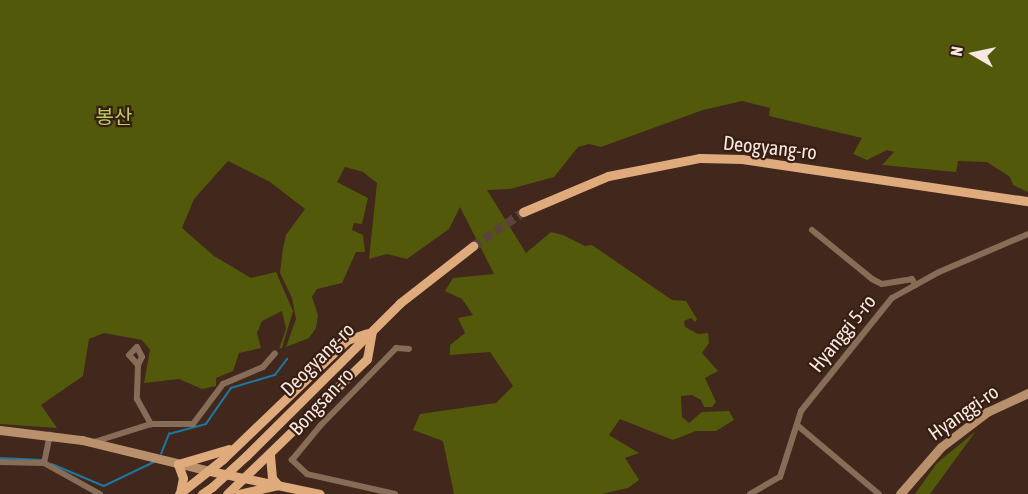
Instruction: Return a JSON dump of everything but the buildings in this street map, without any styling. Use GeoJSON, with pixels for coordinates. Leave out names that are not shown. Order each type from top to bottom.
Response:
{"type":"FeatureCollection","features":[{"type":"Feature","properties":{"kind":"main road","name":"Deogyang-ro"},"geometry":{"type":"LineString","coordinates":[[523,213],[608,176],[700,158],[742,159],[1025,200]]}},
{"type":"Feature","properties":{"kind":"main road","name":"Deogyang-ro"},"geometry":{"type":"LineString","coordinates":[[202,494],[246,456],[400,303],[473,246]]}},
{"type":"Feature","properties":{"kind":"main road"},"geometry":{"type":"LineString","coordinates":[[179,494],[210,471],[347,340],[372,331],[367,359],[226,494]]}},
{"type":"Feature","properties":{"kind":"main road","name":"Hyanggi-ro"},"geometry":{"type":"LineString","coordinates":[[900,494],[941,447],[1004,402],[1028,393]]}},
{"type":"Feature","properties":{"kind":"main road"},"geometry":{"type":"LineString","coordinates":[[0,430],[50,434],[320,494]]}},
{"type":"Feature","properties":{"kind":"main road"},"geometry":{"type":"LineString","coordinates":[[178,464],[212,457],[238,444]]}},
{"type":"Feature","properties":{"kind":"main road"},"geometry":{"type":"LineString","coordinates":[[270,453],[272,478],[278,485]]}},
{"type":"Feature","properties":{"kind":"main road"},"geometry":{"type":"LineString","coordinates":[[178,464],[183,478],[179,494]]}},
{"type":"Feature","properties":{"kind":"main road"},"geometry":{"type":"LineString","coordinates":[[239,494],[278,485]]}},
{"type":"Feature","properties":{"kind":"street"},"geometry":{"type":"LineString","coordinates":[[812,230],[872,279],[882,284],[913,282]]}},
{"type":"Feature","properties":{"kind":"street","name":"Hyanggi 5-ro"},"geometry":{"type":"LineString","coordinates":[[750,494],[780,477],[796,425],[808,400],[892,298],[913,282],[1028,234]]}},
{"type":"Feature","properties":{"kind":"street","name":"Bongsan-ro"},"geometry":{"type":"LineString","coordinates":[[395,494],[307,474],[292,460],[320,426],[396,348],[410,349]]}},
{"type":"Feature","properties":{"kind":"street"},"geometry":{"type":"LineString","coordinates":[[93,443],[151,424],[193,424],[223,384],[263,367],[275,353]]}},
{"type":"Feature","properties":{"kind":"street"},"geometry":{"type":"LineString","coordinates":[[138,365],[137,399],[151,424]]}},
{"type":"Feature","properties":{"kind":"street"},"geometry":{"type":"LineString","coordinates":[[796,425],[879,494]]}},
{"type":"Feature","properties":{"kind":"street"},"geometry":{"type":"LineString","coordinates":[[44,463],[50,434]]}},
{"type":"Feature","properties":{"kind":"street"},"geometry":{"type":"LineString","coordinates":[[0,462],[44,463],[100,494]]}},
{"type":"Feature","properties":{"kind":"green space","name":"봉산"},"geometry":{"type":"Polygon","coordinates":[[[0,0],[1028,0],[1028,192],[1013,185],[1010,177],[987,162],[958,161],[956,172],[882,165],[894,152],[887,150],[867,160],[853,154],[862,138],[769,116],[770,108],[742,101],[703,110],[601,147],[589,144],[578,147],[554,177],[510,189],[487,190],[526,253],[551,232],[563,235],[585,246],[592,245],[672,300],[686,301],[697,319],[695,322],[691,318],[684,321],[685,327],[698,334],[708,333],[709,343],[702,353],[718,371],[705,378],[716,402],[712,407],[704,407],[701,400],[692,395],[681,396],[682,417],[689,423],[702,412],[729,411],[734,420],[716,431],[696,431],[673,440],[620,419],[609,435],[639,453],[625,458],[639,480],[628,488],[602,494],[454,494],[443,441],[413,430],[420,414],[496,403],[513,386],[490,352],[450,355],[450,345],[465,333],[458,318],[473,315],[462,299],[445,291],[453,278],[494,274],[460,207],[449,229],[407,259],[387,254],[369,259],[377,183],[363,172],[345,167],[337,182],[368,198],[362,224],[354,223],[352,230],[363,235],[365,252],[356,252],[342,283],[317,289],[312,297],[318,315],[316,328],[309,338],[286,347],[296,319],[292,298],[280,273],[283,248],[286,235],[305,209],[270,182],[228,161],[194,199],[182,228],[214,256],[251,278],[276,272],[293,311],[282,348],[279,349],[286,329],[282,311],[262,321],[257,333],[261,348],[239,353],[233,371],[216,378],[216,386],[202,389],[179,379],[144,383],[150,350],[142,340],[104,333],[89,339],[83,376],[41,405],[57,428],[0,424],[0,0]]]}},
{"type":"Feature","properties":{"kind":"green space"},"geometry":{"type":"Polygon","coordinates":[[[976,431],[930,494],[915,494],[937,463],[976,431]]]}},
{"type":"Feature","properties":{"kind":"waterway"},"geometry":{"type":"LineString","coordinates":[[161,454],[169,434],[206,424],[231,388],[275,375],[287,359]]}},
{"type":"Feature","properties":{"kind":"waterway"},"geometry":{"type":"LineString","coordinates":[[0,458],[42,460]]}},
{"type":"Feature","properties":{"kind":"waterway"},"geometry":{"type":"LineString","coordinates":[[52,464],[104,486],[154,462]]}},
{"type":"Feature","properties":{"kind":"tunnel"},"geometry":{"type":"LineString","coordinates":[[473,246],[523,212]]}}]}
